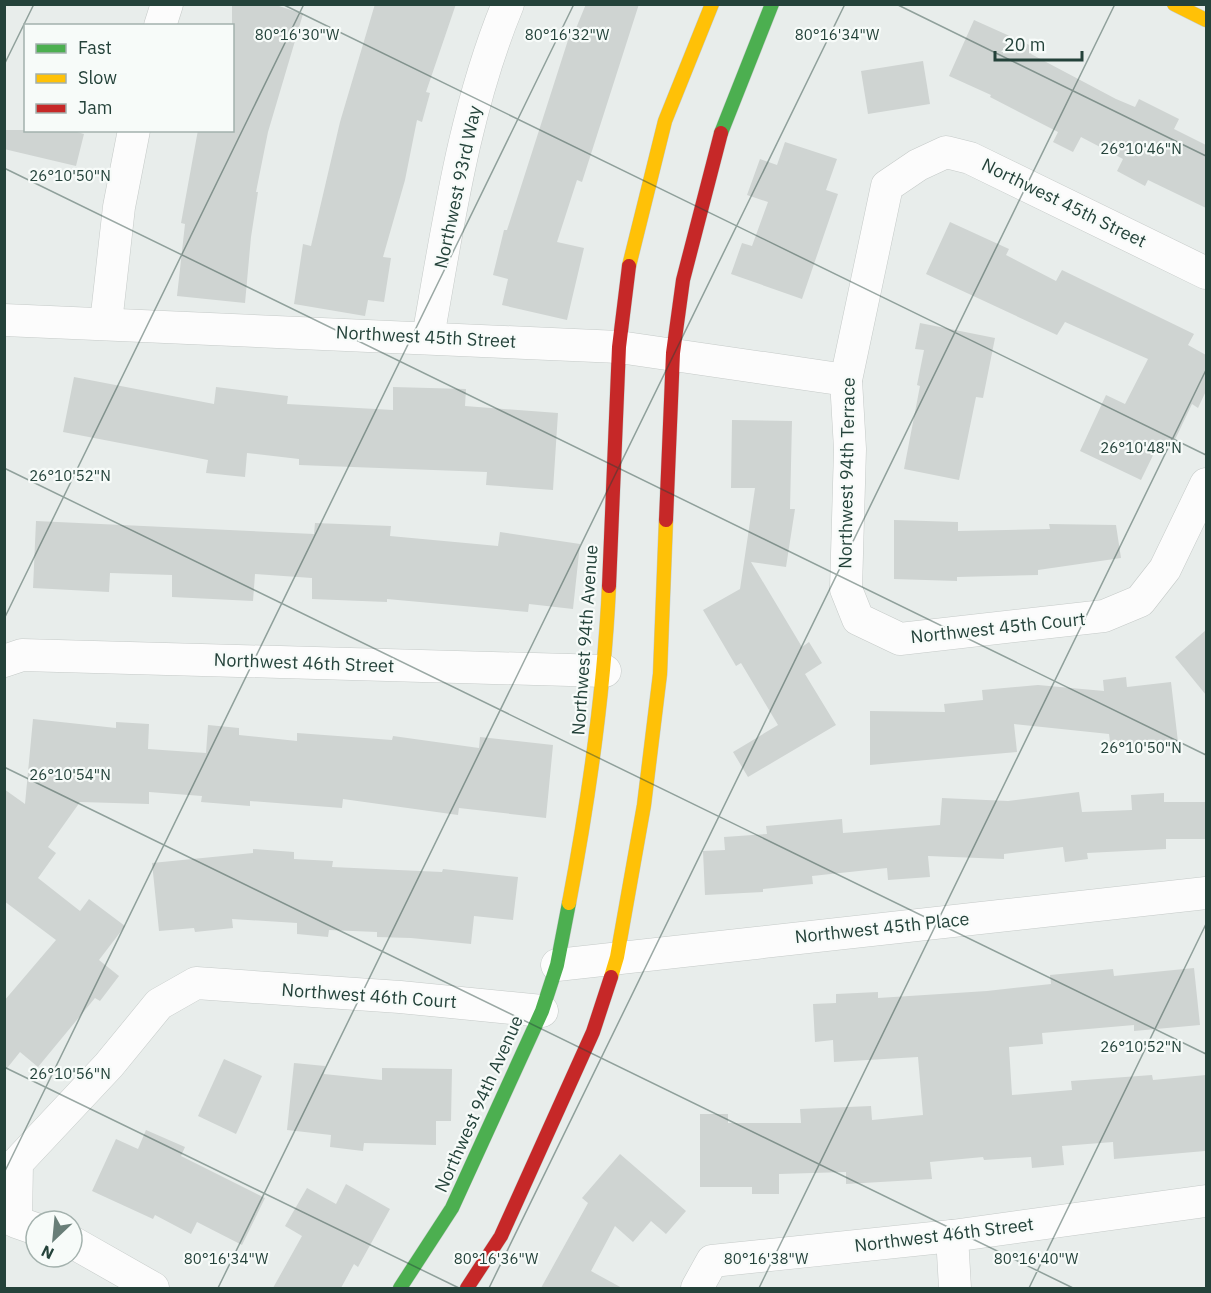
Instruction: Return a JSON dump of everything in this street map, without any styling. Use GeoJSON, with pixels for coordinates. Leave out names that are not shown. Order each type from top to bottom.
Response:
{"type":"FeatureCollection","features":[{"type":"Feature","properties":{"kind":"street"},"geometry":{"type":"LineString","coordinates":[[161,24],[166,4]]}},
{"type":"Feature","properties":{"kind":"street","name":"Northwest 93rd Way"},"geometry":{"type":"LineString","coordinates":[[428,337],[460,162],[496,31],[507,4]]}},
{"type":"Feature","properties":{"kind":"street","name":"Northwest 94th Avenue"},"geometry":{"type":"LineString","coordinates":[[400,1288],[452,1208],[542,1011],[557,965],[589,797],[604,671],[619,347],[629,267],[665,121],[712,4]]}},
{"type":"Feature","properties":{"kind":"street"},"geometry":{"type":"LineString","coordinates":[[467,1288],[501,1236],[593,1032],[617,957],[644,805],[660,674],[673,354],[683,280],[717,141],[772,4]]}},
{"type":"Feature","properties":{"kind":"street"},"geometry":{"type":"LineString","coordinates":[[1174,4],[1206,20]]}},
{"type":"Feature","properties":{"kind":"street"},"geometry":{"type":"LineString","coordinates":[[106,324],[119,207],[134,132]]}},
{"type":"Feature","properties":{"kind":"street","name":"Northwest 45th Street"},"geometry":{"type":"LineString","coordinates":[[918,165],[946,153],[970,158],[1206,273]]}},
{"type":"Feature","properties":{"kind":"street","name":"Northwest 94th Terrace"},"geometry":{"type":"LineString","coordinates":[[858,620],[846,589],[850,450],[846,380],[887,186],[918,165]]}},
{"type":"Feature","properties":{"kind":"street","name":"Northwest 45th Street"},"geometry":{"type":"LineString","coordinates":[[4,320],[619,347],[846,380]]}},
{"type":"Feature","properties":{"kind":"street","name":"Northwest 45th Court"},"geometry":{"type":"LineString","coordinates":[[858,620],[900,639],[1104,616],[1140,601],[1165,569],[1206,484]]}},
{"type":"Feature","properties":{"kind":"street","name":"Northwest 46th Street"},"geometry":{"type":"LineString","coordinates":[[4,661],[22,655],[604,671]]}},
{"type":"Feature","properties":{"kind":"street","name":"Northwest 45th Place"},"geometry":{"type":"LineString","coordinates":[[557,965],[1206,893]]}},
{"type":"Feature","properties":{"kind":"street","name":"Northwest 46th Court"},"geometry":{"type":"LineString","coordinates":[[24,1213],[16,1163],[109,1065],[159,1004],[196,983],[400,997],[542,1011]]}},
{"type":"Feature","properties":{"kind":"street","name":"Northwest 46th Street"},"geometry":{"type":"LineString","coordinates":[[698,1288],[712,1261],[952,1236],[1206,1201]]}},
{"type":"Feature","properties":{"kind":"street"},"geometry":{"type":"LineString","coordinates":[[952,1236],[955,1288]]}},
{"type":"Feature","properties":{"kind":"street"},"geometry":{"type":"LineString","coordinates":[[84,1249],[153,1288]]}},
{"type":"Feature","properties":{"kind":"building"},"geometry":{"type":"Polygon","coordinates":[[[232,4],[273,4],[303,14],[268,132],[256,192],[258,192],[245,303],[177,296],[185,224],[181,223],[198,132],[234,132],[234,24],[232,24],[232,4]]]}},
{"type":"Feature","properties":{"kind":"building"},"geometry":{"type":"Polygon","coordinates":[[[375,4],[456,4],[426,92],[430,93],[422,122],[417,120],[405,180],[383,257],[391,258],[384,302],[368,300],[365,316],[294,304],[303,244],[311,246],[340,122],[375,4]]]}},
{"type":"Feature","properties":{"kind":"building"},"geometry":{"type":"Polygon","coordinates":[[[586,4],[639,4],[582,182],[577,180],[557,242],[584,248],[567,320],[502,305],[508,279],[493,275],[504,230],[507,230],[569,37],[572,38],[586,4]]]}},
{"type":"Feature","properties":{"kind":"building"},"geometry":{"type":"Polygon","coordinates":[[[974,20],[1034,47],[1031,54],[1116,99],[1135,107],[1139,99],[1179,119],[1174,129],[1206,145],[1206,208],[1148,180],[1145,186],[1117,171],[1123,159],[1081,137],[1073,152],[1053,142],[1058,132],[990,97],[991,95],[949,76],[974,20]]]}},
{"type":"Feature","properties":{"kind":"building"},"geometry":{"type":"Polygon","coordinates":[[[923,61],[930,104],[868,114],[861,71],[923,61]]]}},
{"type":"Feature","properties":{"kind":"building"},"geometry":{"type":"Polygon","coordinates":[[[4,130],[84,134],[76,166],[4,149],[4,130]]]}},
{"type":"Feature","properties":{"kind":"building"},"geometry":{"type":"Polygon","coordinates":[[[785,142],[837,159],[826,190],[838,194],[802,299],[731,274],[742,243],[752,246],[768,202],[747,195],[760,159],[777,165],[785,142]]]}},
{"type":"Feature","properties":{"kind":"building"},"geometry":{"type":"Polygon","coordinates":[[[950,222],[1009,249],[1006,255],[1056,281],[1062,270],[1194,334],[1188,345],[1206,355],[1206,391],[1198,408],[1192,404],[1171,448],[1159,443],[1141,480],[1080,451],[1106,395],[1125,404],[1148,359],[1065,322],[1057,335],[926,274],[950,222]]]}},
{"type":"Feature","properties":{"kind":"building"},"geometry":{"type":"Polygon","coordinates":[[[920,323],[995,338],[983,398],[976,397],[959,480],[904,469],[920,386],[917,385],[924,350],[915,349],[920,323]]]}},
{"type":"Feature","properties":{"kind":"building"},"geometry":{"type":"Polygon","coordinates":[[[74,377],[214,404],[216,387],[288,396],[287,404],[393,410],[393,387],[466,389],[465,406],[558,413],[553,490],[486,485],[487,472],[299,465],[299,459],[247,453],[245,477],[206,473],[208,460],[63,432],[74,377]]]}},
{"type":"Feature","properties":{"kind":"building"},"geometry":{"type":"Polygon","coordinates":[[[732,420],[792,421],[790,509],[795,509],[786,567],[751,562],[802,647],[809,642],[822,663],[805,674],[836,725],[748,777],[733,752],[778,725],[741,663],[736,666],[703,610],[740,589],[755,488],[731,488],[732,420]]]}},
{"type":"Feature","properties":{"kind":"building"},"geometry":{"type":"Polygon","coordinates":[[[894,520],[958,522],[958,531],[1050,529],[1049,524],[1116,525],[1121,558],[1038,570],[1038,575],[957,577],[957,581],[894,579],[894,520]]]}},
{"type":"Feature","properties":{"kind":"building"},"geometry":{"type":"Polygon","coordinates":[[[36,521],[314,534],[315,523],[391,526],[390,536],[498,546],[500,532],[580,544],[573,609],[529,604],[528,612],[387,599],[387,602],[312,599],[312,578],[255,574],[253,601],[172,597],[172,575],[110,573],[109,592],[33,588],[36,521]]]}},
{"type":"Feature","properties":{"kind":"building"},"geometry":{"type":"Polygon","coordinates":[[[1206,630],[1206,695],[1175,657],[1206,630]]]}},
{"type":"Feature","properties":{"kind":"building"},"geometry":{"type":"Polygon","coordinates":[[[1126,677],[1127,687],[1171,682],[1178,742],[1111,749],[1109,734],[1014,724],[1017,752],[870,765],[870,711],[945,712],[944,704],[983,700],[982,690],[1038,685],[1104,691],[1103,680],[1126,677]]]}},
{"type":"Feature","properties":{"kind":"building"},"geometry":{"type":"Polygon","coordinates":[[[33,719],[116,728],[116,722],[149,724],[148,749],[206,753],[208,725],[239,728],[239,735],[297,741],[297,733],[392,740],[393,736],[479,748],[480,737],[553,745],[546,818],[459,808],[458,815],[343,799],[342,808],[250,801],[250,806],[201,802],[202,796],[149,792],[149,804],[80,802],[48,847],[56,853],[38,878],[80,911],[89,899],[125,926],[99,960],[119,976],[100,1001],[95,998],[38,1067],[20,1052],[4,1072],[4,1001],[56,940],[4,901],[4,789],[25,804],[33,719]]]}},
{"type":"Feature","properties":{"kind":"building"},"geometry":{"type":"Polygon","coordinates":[[[1079,792],[1082,812],[1132,810],[1131,795],[1164,793],[1164,802],[1206,802],[1206,839],[1166,839],[1166,849],[1087,853],[1088,859],[1065,862],[1063,847],[1004,854],[1004,859],[928,856],[930,877],[888,880],[887,868],[812,876],[813,884],[763,889],[763,892],[705,895],[703,851],[725,850],[724,837],[767,834],[766,826],[842,819],[843,833],[940,825],[942,798],[1008,801],[1079,792]]]}},
{"type":"Feature","properties":{"kind":"building"},"geometry":{"type":"Polygon","coordinates":[[[253,849],[294,852],[294,859],[333,861],[332,867],[442,872],[443,869],[518,877],[513,920],[474,916],[471,944],[377,937],[377,932],[329,930],[328,937],[297,934],[297,923],[232,919],[233,928],[195,932],[194,928],[159,931],[152,863],[253,853],[253,849]]]}},
{"type":"Feature","properties":{"kind":"building"},"geometry":{"type":"Polygon","coordinates":[[[1194,968],[1200,1025],[1134,1031],[1134,1025],[1042,1033],[1043,1044],[1009,1047],[1012,1095],[1072,1090],[1071,1081],[1152,1075],[1153,1080],[1206,1075],[1205,1151],[1114,1159],[1113,1142],[1062,1146],[1064,1165],[1032,1168],[1031,1157],[984,1160],[983,1157],[930,1162],[932,1179],[846,1184],[846,1172],[779,1174],[779,1194],[752,1194],[752,1187],[700,1187],[700,1114],[728,1114],[728,1123],[801,1123],[800,1109],[871,1106],[872,1120],[923,1115],[918,1057],[834,1062],[833,1040],[815,1042],[813,1004],[836,1003],[836,994],[878,992],[878,998],[987,991],[1051,984],[1050,975],[1113,969],[1114,976],[1194,968]]]}},
{"type":"Feature","properties":{"kind":"building"},"geometry":{"type":"Polygon","coordinates":[[[224,1059],[262,1076],[236,1134],[198,1116],[224,1059]]]}},
{"type":"Feature","properties":{"kind":"building"},"geometry":{"type":"Polygon","coordinates":[[[294,1063],[325,1066],[324,1074],[382,1080],[382,1068],[452,1069],[451,1121],[436,1121],[436,1145],[364,1143],[363,1151],[330,1147],[331,1135],[287,1130],[294,1063]]]}},
{"type":"Feature","properties":{"kind":"building"},"geometry":{"type":"Polygon","coordinates":[[[146,1130],[185,1147],[181,1156],[265,1198],[242,1245],[197,1222],[191,1234],[155,1215],[153,1219],[92,1191],[116,1139],[138,1149],[146,1130]]]}},
{"type":"Feature","properties":{"kind":"building"},"geometry":{"type":"Polygon","coordinates":[[[620,1154],[686,1211],[666,1234],[651,1221],[633,1242],[615,1226],[591,1271],[622,1288],[541,1288],[588,1203],[582,1198],[620,1154]]]}},
{"type":"Feature","properties":{"kind":"building"},"geometry":{"type":"Polygon","coordinates":[[[346,1184],[390,1209],[358,1267],[354,1264],[341,1288],[273,1288],[302,1236],[285,1226],[307,1188],[336,1204],[346,1184]]]}},
{"type":"Feature","properties":{"kind":"traffic: fast"},"geometry":{"type":"LineString","coordinates":[[721,133],[772,4]]}},
{"type":"Feature","properties":{"kind":"traffic: fast"},"geometry":{"type":"LineString","coordinates":[[400,1288],[452,1208],[542,1011],[557,965],[569,903]]}},
{"type":"Feature","properties":{"kind":"traffic: slow"},"geometry":{"type":"LineString","coordinates":[[629,266],[665,121],[712,4]]}},
{"type":"Feature","properties":{"kind":"traffic: slow"},"geometry":{"type":"LineString","coordinates":[[1174,4],[1206,20]]}},
{"type":"Feature","properties":{"kind":"traffic: slow"},"geometry":{"type":"LineString","coordinates":[[611,977],[617,957],[644,805],[660,674],[666,520]]}},
{"type":"Feature","properties":{"kind":"traffic: slow"},"geometry":{"type":"LineString","coordinates":[[569,903],[595,746],[609,586]]}},
{"type":"Feature","properties":{"kind":"traffic: jam"},"geometry":{"type":"LineString","coordinates":[[666,520],[673,353],[683,280],[721,133]]}},
{"type":"Feature","properties":{"kind":"traffic: jam"},"geometry":{"type":"LineString","coordinates":[[609,586],[619,347],[629,266]]}},
{"type":"Feature","properties":{"kind":"traffic: jam"},"geometry":{"type":"LineString","coordinates":[[467,1288],[501,1236],[593,1032],[611,977]]}}]}
